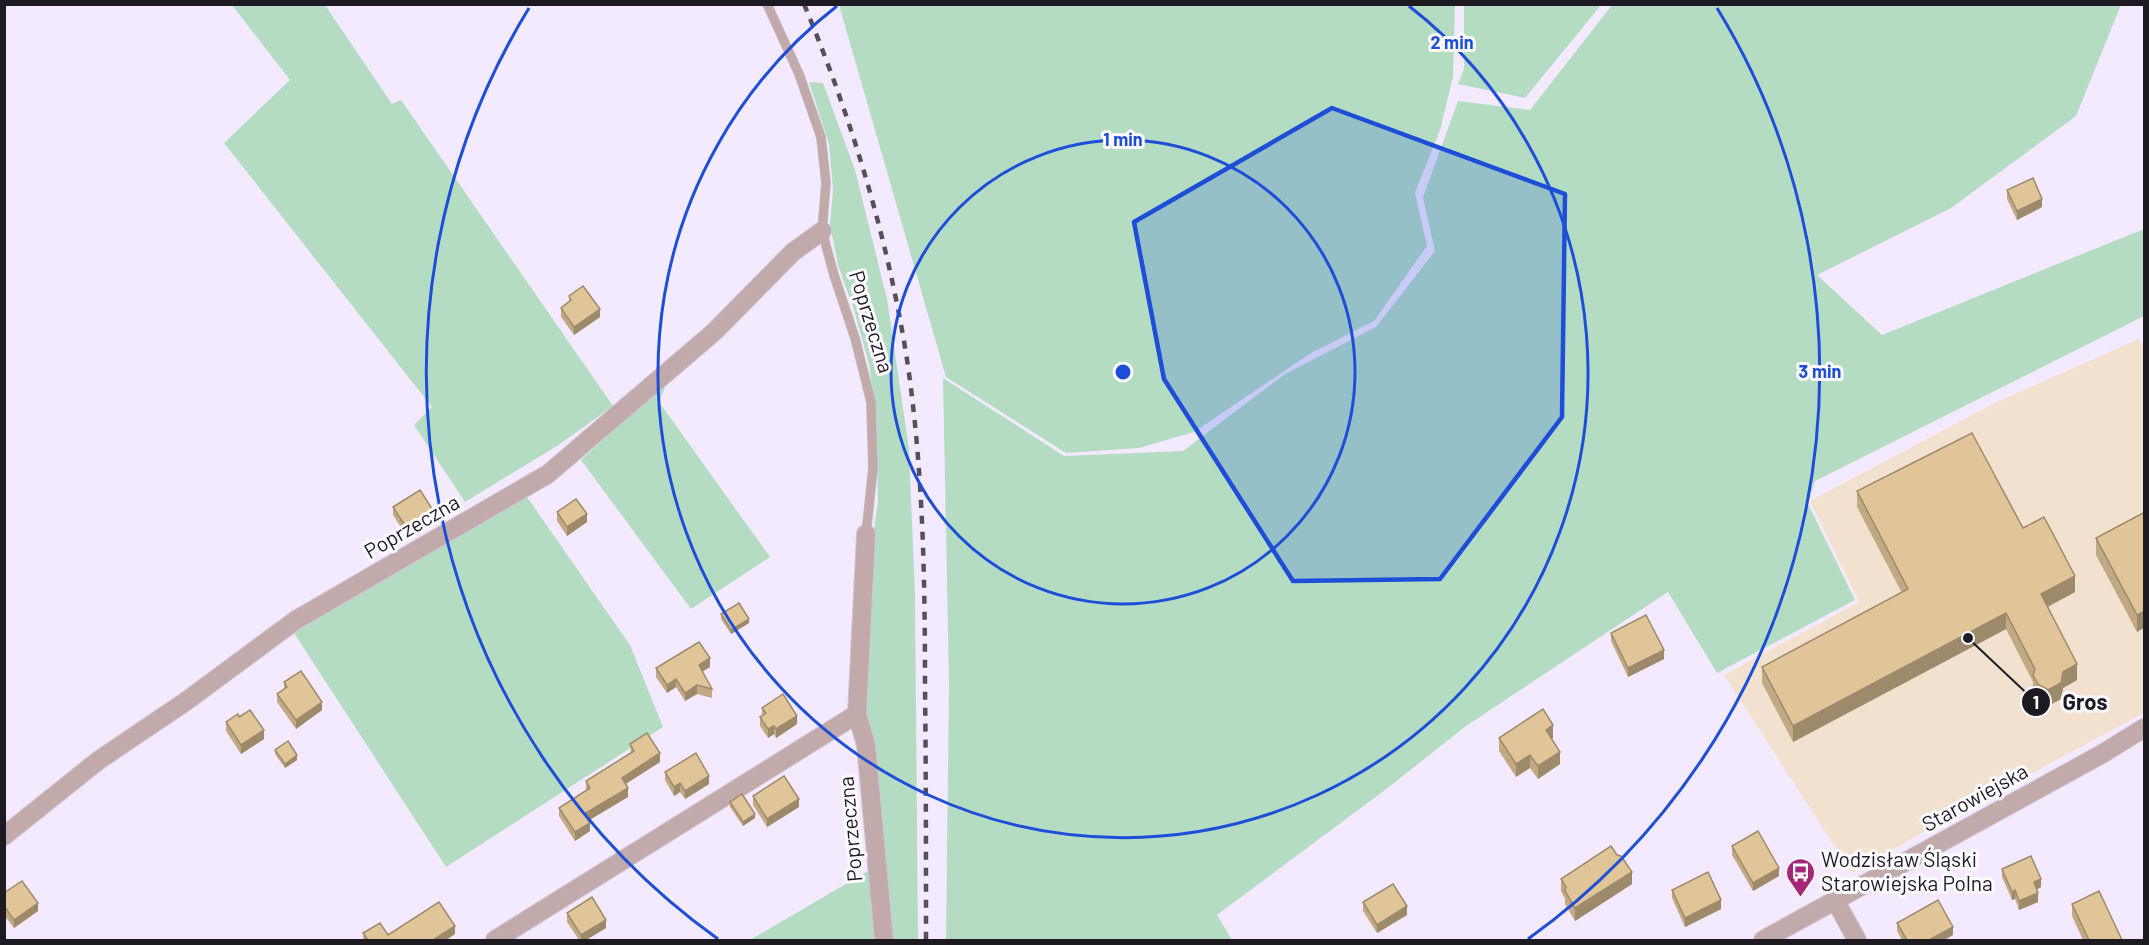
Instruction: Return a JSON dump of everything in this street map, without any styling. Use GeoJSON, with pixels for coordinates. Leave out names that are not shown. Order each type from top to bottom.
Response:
{"type":"FeatureCollection","features":[{"type":"Feature","properties":{"kind":"street","name":"Poprzeczna"},"geometry":{"type":"LineString","coordinates":[[4,836],[99,760],[185,702],[296,620],[548,474],[714,332],[793,252],[822,231]]}},
{"type":"Feature","properties":{"kind":"street","name":"Poprzeczna"},"geometry":{"type":"LineString","coordinates":[[866,534],[857,714],[866,745],[884,940]]}},
{"type":"Feature","properties":{"kind":"street"},"geometry":{"type":"LineString","coordinates":[[495,940],[857,714]]}},
{"type":"Feature","properties":{"kind":"street","name":"Starowiejska"},"geometry":{"type":"LineString","coordinates":[[1763,940],[2102,754],[2145,728]]}},
{"type":"Feature","properties":{"kind":"street"},"geometry":{"type":"LineString","coordinates":[[1835,900],[1857,940]]}},
{"type":"Feature","properties":{"kind":"lane","name":"Poprzeczna"},"geometry":{"type":"LineString","coordinates":[[767,4],[799,74],[821,137],[826,183],[822,231],[855,338],[871,402],[873,468],[866,534]]}},
{"type":"Feature","properties":{"kind":"highlighted area"},"geometry":{"type":"Polygon","coordinates":[[[1332,108],[1565,194],[1562,417],[1440,579],[1293,581],[1164,379],[1134,222],[1332,108]]]}},
{"type":"Feature","properties":{"kind":"shaded area"},"geometry":{"type":"Polygon","coordinates":[[[2139,339],[2144,348],[2144,713],[1941,822],[1852,873],[1724,675],[1859,602],[1810,501],[1997,402],[2139,339]]]}},
{"type":"Feature","properties":{"kind":"green space"},"geometry":{"type":"Polygon","coordinates":[[[1464,4],[1601,5],[1525,98],[1458,84],[1464,69],[1464,4]]]}},
{"type":"Feature","properties":{"kind":"green space"},"geometry":{"type":"Polygon","coordinates":[[[232,5],[325,5],[392,104],[401,100],[613,406],[557,446],[465,502],[414,425],[432,407],[224,143],[290,80],[232,5]]]}},
{"type":"Feature","properties":{"kind":"green space"},"geometry":{"type":"Polygon","coordinates":[[[839,5],[1455,5],[1453,77],[1440,130],[1415,193],[1427,246],[1374,321],[1311,353],[1194,432],[1139,448],[1066,453],[946,377],[839,5]]]}},
{"type":"Feature","properties":{"kind":"green space"},"geometry":{"type":"Polygon","coordinates":[[[1612,5],[2121,5],[2076,116],[1951,208],[1817,275],[1882,335],[2144,229],[2144,316],[1815,481],[1808,504],[1855,600],[1717,673],[1668,592],[1466,726],[1385,790],[1217,915],[1232,940],[946,940],[949,684],[943,378],[1064,456],[1183,451],[1285,374],[1376,327],[1435,251],[1423,197],[1458,101],[1530,110],[1612,5]]]}},
{"type":"Feature","properties":{"kind":"green space"},"geometry":{"type":"Polygon","coordinates":[[[809,82],[823,83],[855,170],[887,299],[909,449],[915,594],[918,940],[891,940],[865,715],[869,563],[878,502],[876,418],[869,364],[854,310],[838,265],[830,224],[833,190],[829,144],[809,82]]]}},
{"type":"Feature","properties":{"kind":"green space"},"geometry":{"type":"Polygon","coordinates":[[[668,380],[659,402],[770,557],[691,609],[581,460],[668,380]]]}},
{"type":"Feature","properties":{"kind":"green space"},"geometry":{"type":"Polygon","coordinates":[[[527,497],[630,645],[663,727],[446,867],[292,630],[527,497]]]}},
{"type":"Feature","properties":{"kind":"green space"},"geometry":{"type":"Polygon","coordinates":[[[873,868],[876,940],[750,940],[873,868]]]}},
{"type":"Feature","properties":{"kind":"building"},"geometry":{"type":"Polygon","coordinates":[[[2033,178],[2042,199],[2017,211],[2007,190],[2033,178]]]}},
{"type":"Feature","properties":{"kind":"building"},"geometry":{"type":"Polygon","coordinates":[[[583,286],[600,309],[574,327],[561,308],[571,300],[569,296],[583,286]]]}},
{"type":"Feature","properties":{"kind":"building"},"geometry":{"type":"Polygon","coordinates":[[[1972,433],[2023,528],[2044,517],[2075,576],[2041,594],[2077,664],[2063,672],[2061,683],[2048,690],[2038,684],[2033,675],[2035,669],[2006,613],[1793,726],[1762,667],[1908,589],[1857,491],[1972,433]]]}},
{"type":"Feature","properties":{"kind":"building"},"geometry":{"type":"Polygon","coordinates":[[[420,490],[434,512],[407,529],[393,507],[420,490]]]}},
{"type":"Feature","properties":{"kind":"building"},"geometry":{"type":"Polygon","coordinates":[[[576,499],[587,514],[567,527],[557,512],[576,499]]]}},
{"type":"Feature","properties":{"kind":"building"},"geometry":{"type":"Polygon","coordinates":[[[2145,512],[2145,611],[2137,615],[2096,538],[2145,512]]]}},
{"type":"Feature","properties":{"kind":"building"},"geometry":{"type":"Polygon","coordinates":[[[739,603],[749,619],[731,630],[721,614],[739,603]]]}},
{"type":"Feature","properties":{"kind":"building"},"geometry":{"type":"Polygon","coordinates":[[[1646,615],[1664,650],[1628,668],[1611,633],[1646,615]]]}},
{"type":"Feature","properties":{"kind":"building"},"geometry":{"type":"Polygon","coordinates":[[[699,642],[710,658],[699,665],[712,689],[697,685],[685,693],[676,679],[667,685],[656,668],[699,642]]]}},
{"type":"Feature","properties":{"kind":"building"},"geometry":{"type":"Polygon","coordinates":[[[301,671],[322,702],[296,720],[277,694],[287,687],[284,682],[301,671]]]}},
{"type":"Feature","properties":{"kind":"building"},"geometry":{"type":"Polygon","coordinates":[[[783,694],[797,716],[776,729],[774,726],[768,729],[760,717],[766,713],[762,708],[783,694]]]}},
{"type":"Feature","properties":{"kind":"building"},"geometry":{"type":"Polygon","coordinates":[[[1543,709],[1553,725],[1546,730],[1560,752],[1538,766],[1530,755],[1516,764],[1499,738],[1543,709]]]}},
{"type":"Feature","properties":{"kind":"building"},"geometry":{"type":"Polygon","coordinates":[[[250,710],[264,730],[241,745],[226,722],[250,710]]]}},
{"type":"Feature","properties":{"kind":"building"},"geometry":{"type":"Polygon","coordinates":[[[647,733],[660,753],[622,778],[628,788],[584,814],[590,823],[575,832],[559,808],[590,788],[586,781],[634,751],[630,744],[647,733]]]}},
{"type":"Feature","properties":{"kind":"building"},"geometry":{"type":"Polygon","coordinates":[[[288,741],[297,755],[285,764],[275,750],[288,741]]]}},
{"type":"Feature","properties":{"kind":"building"},"geometry":{"type":"Polygon","coordinates":[[[696,753],[709,776],[685,791],[680,783],[674,787],[665,772],[696,753]]]}},
{"type":"Feature","properties":{"kind":"building"},"geometry":{"type":"Polygon","coordinates":[[[784,776],[799,799],[767,819],[753,796],[784,776]]]}},
{"type":"Feature","properties":{"kind":"building"},"geometry":{"type":"Polygon","coordinates":[[[742,794],[755,814],[743,822],[730,802],[742,794]]]}},
{"type":"Feature","properties":{"kind":"building"},"geometry":{"type":"Polygon","coordinates":[[[1758,831],[1779,868],[1753,883],[1732,846],[1758,831]]]}},
{"type":"Feature","properties":{"kind":"building"},"geometry":{"type":"Polygon","coordinates":[[[1611,846],[1632,872],[1575,908],[1561,879],[1611,846]]]}},
{"type":"Feature","properties":{"kind":"building"},"geometry":{"type":"Polygon","coordinates":[[[2031,856],[2041,879],[2034,882],[2038,893],[2019,901],[2015,890],[2012,892],[2002,869],[2031,856]]]}},
{"type":"Feature","properties":{"kind":"building"},"geometry":{"type":"Polygon","coordinates":[[[1708,872],[1721,900],[1685,918],[1672,890],[1708,872]]]}},
{"type":"Feature","properties":{"kind":"building"},"geometry":{"type":"Polygon","coordinates":[[[22,881],[38,903],[14,920],[4,906],[4,893],[22,881]]]}},
{"type":"Feature","properties":{"kind":"building"},"geometry":{"type":"Polygon","coordinates":[[[1393,884],[1407,906],[1377,925],[1363,902],[1393,884]]]}},
{"type":"Feature","properties":{"kind":"building"},"geometry":{"type":"Polygon","coordinates":[[[2099,891],[2122,940],[2089,940],[2072,904],[2099,891]]]}},
{"type":"Feature","properties":{"kind":"building"},"geometry":{"type":"Polygon","coordinates":[[[592,897],[606,920],[581,935],[567,913],[592,897]]]}},
{"type":"Feature","properties":{"kind":"building"},"geometry":{"type":"Polygon","coordinates":[[[1938,900],[1953,927],[1929,940],[1907,940],[1897,923],[1938,900]]]}},
{"type":"Feature","properties":{"kind":"building"},"geometry":{"type":"Polygon","coordinates":[[[439,902],[455,926],[433,940],[368,940],[363,933],[380,923],[388,935],[439,902]]]}},
{"type":"Feature","properties":{"kind":"railway"},"geometry":{"type":"LineString","coordinates":[[804,4],[852,132],[877,219],[898,308],[912,394],[923,561],[926,940]]}},
{"type":"Feature","properties":{"kind":"place","name":"Gros"},"geometry":{"type":"Point","coordinates":[1968,638]}},
{"type":"Feature","properties":{"kind":"place","name":"Wodzisław Śląski Starowiejska Polna"},"geometry":{"type":"Point","coordinates":[1800,898]}}]}
